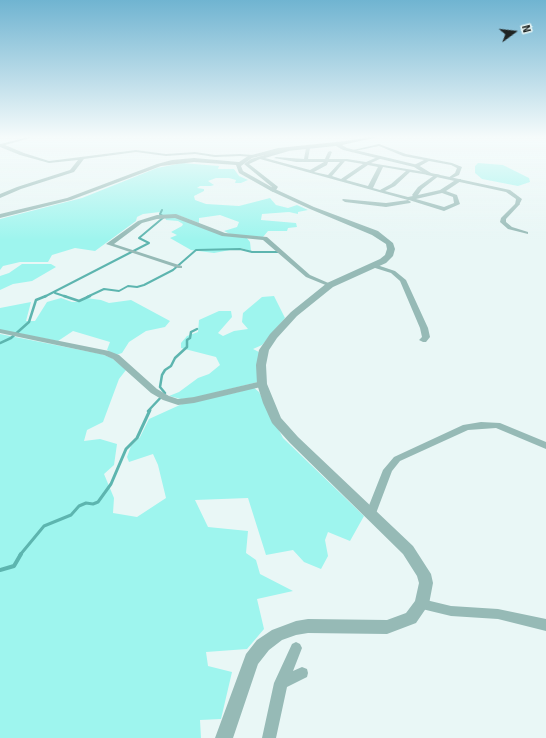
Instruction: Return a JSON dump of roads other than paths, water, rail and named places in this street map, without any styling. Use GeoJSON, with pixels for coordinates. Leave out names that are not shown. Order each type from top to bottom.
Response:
{"type":"FeatureCollection","features":[{"type":"Feature","properties":{"kind":"street"},"geometry":{"type":"LineString","coordinates":[[0,196],[19,188],[71,171]]}},
{"type":"Feature","properties":{"kind":"street"},"geometry":{"type":"LineString","coordinates":[[0,216],[70,199],[142,171]]}},
{"type":"Feature","properties":{"kind":"street"},"geometry":{"type":"LineString","coordinates":[[224,738],[252,659],[263,644],[277,635],[296,628],[308,626],[387,627],[411,618],[422,604],[426,583],[420,566],[395,535],[327,474],[276,420],[268,403],[262,384],[261,365],[264,350],[273,336],[294,314],[330,284],[374,266],[389,256],[391,249],[384,239],[273,190],[241,171]]}},
{"type":"Feature","properties":{"kind":"street"},"geometry":{"type":"LineString","coordinates":[[257,171],[275,187],[273,190]]}},
{"type":"Feature","properties":{"kind":"street"},"geometry":{"type":"LineString","coordinates":[[329,177],[334,171]]}},
{"type":"Feature","properties":{"kind":"street"},"geometry":{"type":"LineString","coordinates":[[343,180],[356,171]]}},
{"type":"Feature","properties":{"kind":"street"},"geometry":{"type":"LineString","coordinates":[[370,188],[378,171]]}},
{"type":"Feature","properties":{"kind":"street"},"geometry":{"type":"LineString","coordinates":[[382,192],[394,185],[409,171]]}},
{"type":"Feature","properties":{"kind":"street"},"geometry":{"type":"LineString","coordinates":[[412,171],[438,175],[513,194],[519,199],[517,204],[503,219],[503,222],[510,228],[526,233]]}},
{"type":"Feature","properties":{"kind":"street"},"geometry":{"type":"LineString","coordinates":[[426,171],[430,174]]}},
{"type":"Feature","properties":{"kind":"street"},"geometry":{"type":"LineString","coordinates":[[450,178],[457,174],[458,171]]}},
{"type":"Feature","properties":{"kind":"street"},"geometry":{"type":"LineString","coordinates":[[310,172],[404,198],[413,199],[444,209],[458,204],[455,196],[442,191]]}},
{"type":"Feature","properties":{"kind":"street"},"geometry":{"type":"LineString","coordinates":[[413,199],[414,195],[420,188],[438,175]]}},
{"type":"Feature","properties":{"kind":"street"},"geometry":{"type":"LineString","coordinates":[[345,200],[386,205],[442,191],[459,180]]}},
{"type":"Feature","properties":{"kind":"street"},"geometry":{"type":"LineString","coordinates":[[413,199],[432,209]]}},
{"type":"Feature","properties":{"kind":"street"},"geometry":{"type":"LineString","coordinates":[[178,267],[109,244],[134,225],[156,217],[180,217],[228,236],[265,238],[308,276],[330,284]]}},
{"type":"Feature","properties":{"kind":"street"},"geometry":{"type":"LineString","coordinates":[[374,266],[393,272],[403,280],[424,328],[426,337],[423,340]]}},
{"type":"Feature","properties":{"kind":"street"},"geometry":{"type":"LineString","coordinates":[[0,331],[94,350],[116,357],[162,396],[178,402],[194,400],[262,384]]}},
{"type":"Feature","properties":{"kind":"street"},"geometry":{"type":"LineString","coordinates":[[371,513],[388,470],[397,459],[466,427],[498,425],[546,446]]}},
{"type":"Feature","properties":{"kind":"street"},"geometry":{"type":"LineString","coordinates":[[422,604],[451,611],[498,614],[546,625]]}},
{"type":"Feature","properties":{"kind":"street"},"geometry":{"type":"LineString","coordinates":[[269,738],[281,683],[296,648]]}},
{"type":"Feature","properties":{"kind":"street"},"geometry":{"type":"LineString","coordinates":[[281,683],[302,673]]}},
{"type":"Feature","properties":{"kind":"waterway"},"geometry":{"type":"LineString","coordinates":[[46,296],[149,243],[139,238],[164,217],[160,214],[162,210]]}},
{"type":"Feature","properties":{"kind":"waterway"},"geometry":{"type":"LineString","coordinates":[[87,297],[104,289],[119,291],[128,286],[137,287],[144,285],[173,270],[196,250],[240,249],[252,252],[278,252]]}},
{"type":"Feature","properties":{"kind":"waterway"},"geometry":{"type":"LineString","coordinates":[[55,293],[79,301],[90,296]]}},
{"type":"Feature","properties":{"kind":"waterway"},"geometry":{"type":"LineString","coordinates":[[0,343],[11,338],[29,322],[36,300],[46,296]]}},
{"type":"Feature","properties":{"kind":"waterway"},"geometry":{"type":"LineString","coordinates":[[148,411],[165,393],[160,387],[162,375],[165,370],[171,366],[175,358],[187,347],[187,340],[190,338],[191,332],[197,329]]}},
{"type":"Feature","properties":{"kind":"waterway"},"geometry":{"type":"LineString","coordinates":[[20,555],[44,526],[71,515],[79,506],[86,503],[93,504],[98,502],[111,484],[126,449],[137,438],[150,410]]}},
{"type":"Feature","properties":{"kind":"waterway"},"geometry":{"type":"LineString","coordinates":[[0,570],[14,566],[21,554]]}}]}
